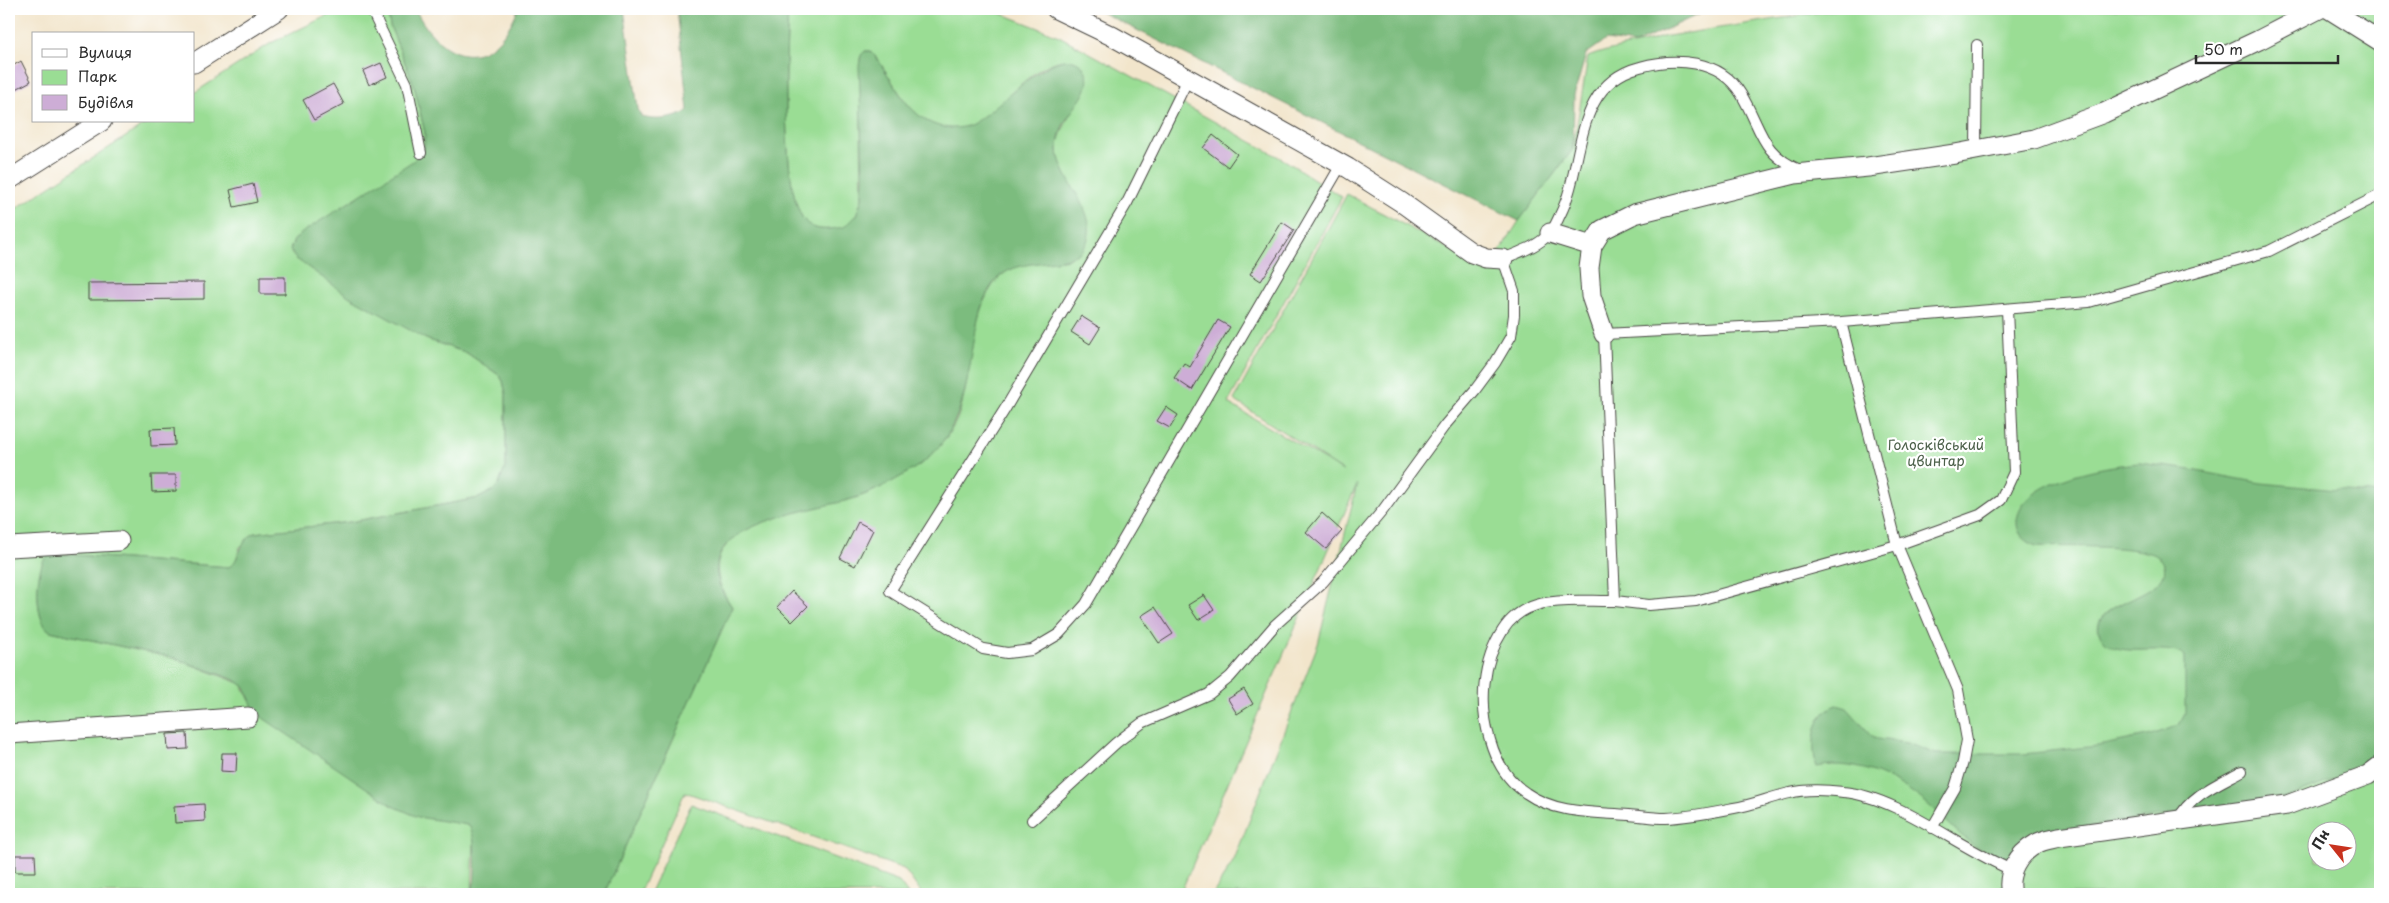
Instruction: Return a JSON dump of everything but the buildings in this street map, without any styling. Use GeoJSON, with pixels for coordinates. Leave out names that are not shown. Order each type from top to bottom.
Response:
{"type":"FeatureCollection","features":[{"type":"Feature","properties":{"kind":"street"},"geometry":{"type":"LineString","coordinates":[[195,62],[279,9]]}},
{"type":"Feature","properties":{"kind":"street"},"geometry":{"type":"LineString","coordinates":[[1056,9],[1112,36],[1341,165],[1401,202],[1472,253],[1486,258],[1503,259]]}},
{"type":"Feature","properties":{"kind":"street"},"geometry":{"type":"LineString","coordinates":[[1604,334],[1591,296],[1589,268],[1592,246],[1602,230],[1634,214],[1795,174],[1868,167],[2034,139],[2104,113],[2259,40],[2319,9]]}},
{"type":"Feature","properties":{"kind":"street"},"geometry":{"type":"LineString","coordinates":[[2329,9],[2380,40]]}},
{"type":"Feature","properties":{"kind":"street"},"geometry":{"type":"LineString","coordinates":[[9,180],[100,122]]}},
{"type":"Feature","properties":{"kind":"street"},"geometry":{"type":"LineString","coordinates":[[1550,233],[1592,246]]}},
{"type":"Feature","properties":{"kind":"street"},"geometry":{"type":"LineString","coordinates":[[9,547],[119,541]]}},
{"type":"Feature","properties":{"kind":"street"},"geometry":{"type":"LineString","coordinates":[[9,734],[248,717]]}},
{"type":"Feature","properties":{"kind":"street"},"geometry":{"type":"LineString","coordinates":[[2011,894],[2012,870],[2020,856],[2037,843],[2059,838],[2288,805],[2368,774],[2380,766]]}},
{"type":"Feature","properties":{"kind":"lane"},"geometry":{"type":"LineString","coordinates":[[371,9],[407,84],[421,153]]}},
{"type":"Feature","properties":{"kind":"lane"},"geometry":{"type":"LineString","coordinates":[[1976,150],[1977,44]]}},
{"type":"Feature","properties":{"kind":"lane"},"geometry":{"type":"LineString","coordinates":[[1032,820],[1116,743],[1142,723],[1209,694],[1230,677],[1275,625],[1329,575],[1383,510],[1445,425],[1495,363],[1511,336],[1514,315],[1514,291],[1503,259],[1538,244],[1550,233],[1566,203],[1591,106],[1601,90],[1614,79],[1636,68],[1657,62],[1679,61],[1699,64],[1717,71],[1731,81],[1740,93],[1768,148],[1788,165],[1810,173]]}},
{"type":"Feature","properties":{"kind":"lane"},"geometry":{"type":"LineString","coordinates":[[1188,79],[1127,203],[1005,409],[890,591],[983,649],[1007,653],[1032,650],[1059,634],[1086,604],[1341,165]]}},
{"type":"Feature","properties":{"kind":"lane"},"geometry":{"type":"LineString","coordinates":[[1615,601],[1604,334],[1841,322],[2089,302],[2270,251],[2380,195]]}},
{"type":"Feature","properties":{"kind":"lane"},"geometry":{"type":"LineString","coordinates":[[2007,309],[2014,472],[2001,500],[1980,515],[1897,545],[1696,601],[1649,605],[1615,601],[1544,602],[1528,606],[1514,616],[1494,646],[1485,684],[1484,702],[1488,734],[1500,766],[1526,794],[1548,804],[1575,811],[1666,818],[1736,808],[1792,792],[1844,792],[1887,803],[1991,862],[2012,870]]}},
{"type":"Feature","properties":{"kind":"lane"},"geometry":{"type":"LineString","coordinates":[[1841,322],[1897,545],[1958,690],[1967,740],[1955,788],[1932,828]]}},
{"type":"Feature","properties":{"kind":"lane"},"geometry":{"type":"LineString","coordinates":[[2176,821],[2182,810],[2198,794],[2242,771]]}},
{"type":"Feature","properties":{"kind":"green space"},"geometry":{"type":"Polygon","coordinates":[[[341,9],[387,9],[390,26],[414,85],[425,133],[424,150],[413,161],[291,246],[291,253],[295,258],[350,296],[426,339],[467,353],[499,375],[503,381],[506,394],[506,465],[499,484],[494,490],[479,498],[350,522],[255,533],[240,547],[235,563],[229,567],[62,554],[38,585],[40,616],[50,631],[174,658],[242,684],[250,701],[432,819],[459,822],[471,827],[474,839],[472,893],[9,894],[9,213],[148,122],[195,122],[195,92],[271,43],[341,9]]]}},
{"type":"Feature","properties":{"kind":"green space"},"geometry":{"type":"Polygon","coordinates":[[[387,9],[415,9],[427,28],[440,42],[453,51],[468,54],[482,52],[495,44],[507,30],[518,9],[624,9],[638,109],[641,116],[658,119],[679,116],[688,110],[677,9],[788,9],[786,120],[788,152],[797,205],[805,221],[818,229],[844,227],[856,215],[862,199],[859,66],[861,55],[865,51],[870,51],[875,56],[904,100],[918,115],[927,121],[947,128],[967,126],[979,119],[1027,80],[1060,61],[1073,60],[1084,68],[1087,75],[1087,83],[1082,97],[1061,130],[1058,149],[1060,161],[1088,218],[1087,242],[1081,251],[1072,257],[1021,266],[998,278],[993,284],[988,291],[980,313],[969,372],[960,407],[944,440],[933,454],[904,475],[866,494],[754,526],[732,539],[719,556],[718,579],[732,607],[604,894],[471,894],[475,859],[473,837],[468,825],[418,817],[393,806],[263,718],[252,705],[245,687],[235,680],[174,658],[50,631],[45,626],[41,617],[38,581],[43,561],[48,555],[62,554],[229,567],[236,560],[245,541],[255,533],[350,522],[479,498],[494,490],[499,484],[506,465],[506,394],[503,381],[499,375],[467,353],[426,339],[350,297],[295,258],[290,250],[294,240],[303,232],[413,161],[424,150],[425,133],[414,85],[390,26],[387,9]]]}},
{"type":"Feature","properties":{"kind":"green space","name":"Голосківський цвинтар"},"geometry":{"type":"Polygon","coordinates":[[[788,9],[990,9],[1059,36],[1286,161],[1342,197],[1228,403],[1343,471],[1234,400],[1347,194],[1488,270],[1519,221],[1573,149],[1588,57],[1662,37],[1840,9],[2380,9],[2380,894],[1213,894],[1234,860],[1318,644],[1357,484],[1180,894],[922,894],[904,869],[685,792],[639,894],[604,894],[732,607],[719,579],[720,557],[732,540],[753,527],[778,517],[855,498],[870,492],[920,465],[933,454],[949,434],[957,419],[963,400],[974,334],[988,293],[1000,277],[1016,266],[1068,259],[1082,249],[1088,236],[1087,222],[1067,178],[1058,150],[1058,143],[1070,110],[1072,60],[1052,63],[1033,74],[979,120],[960,128],[940,128],[918,115],[911,108],[875,56],[870,51],[865,51],[860,58],[862,199],[856,215],[844,228],[818,229],[813,227],[805,221],[797,205],[788,152],[786,86],[788,9]]]}},
{"type":"Feature","properties":{"kind":"green space"},"geometry":{"type":"Polygon","coordinates":[[[1095,9],[1710,9],[1635,44],[1606,40],[1586,54],[1574,95],[1573,149],[1519,221],[1095,9]]]}},
{"type":"Feature","properties":{"kind":"green space"},"geometry":{"type":"Polygon","coordinates":[[[2140,463],[2261,483],[2380,494],[2380,758],[2365,768],[2286,798],[2058,831],[2011,857],[1999,857],[1978,848],[1958,833],[1920,798],[1879,774],[1848,766],[1832,765],[1817,767],[1814,750],[1815,731],[1823,715],[1837,705],[1847,708],[1871,735],[1878,739],[1907,743],[1936,754],[2023,754],[2098,746],[2152,735],[2179,725],[2185,714],[2185,657],[2177,652],[2167,650],[2119,649],[2109,645],[2102,638],[2098,626],[2104,615],[2157,583],[2164,574],[2163,562],[2156,556],[2142,551],[2104,547],[2036,546],[2022,536],[2017,525],[2022,506],[2034,494],[2050,484],[2088,471],[2140,463]]]}},
{"type":"Feature","properties":{"kind":"green space"},"geometry":{"type":"Polygon","coordinates":[[[691,804],[899,882],[908,894],[649,894],[691,804]]]}}]}
